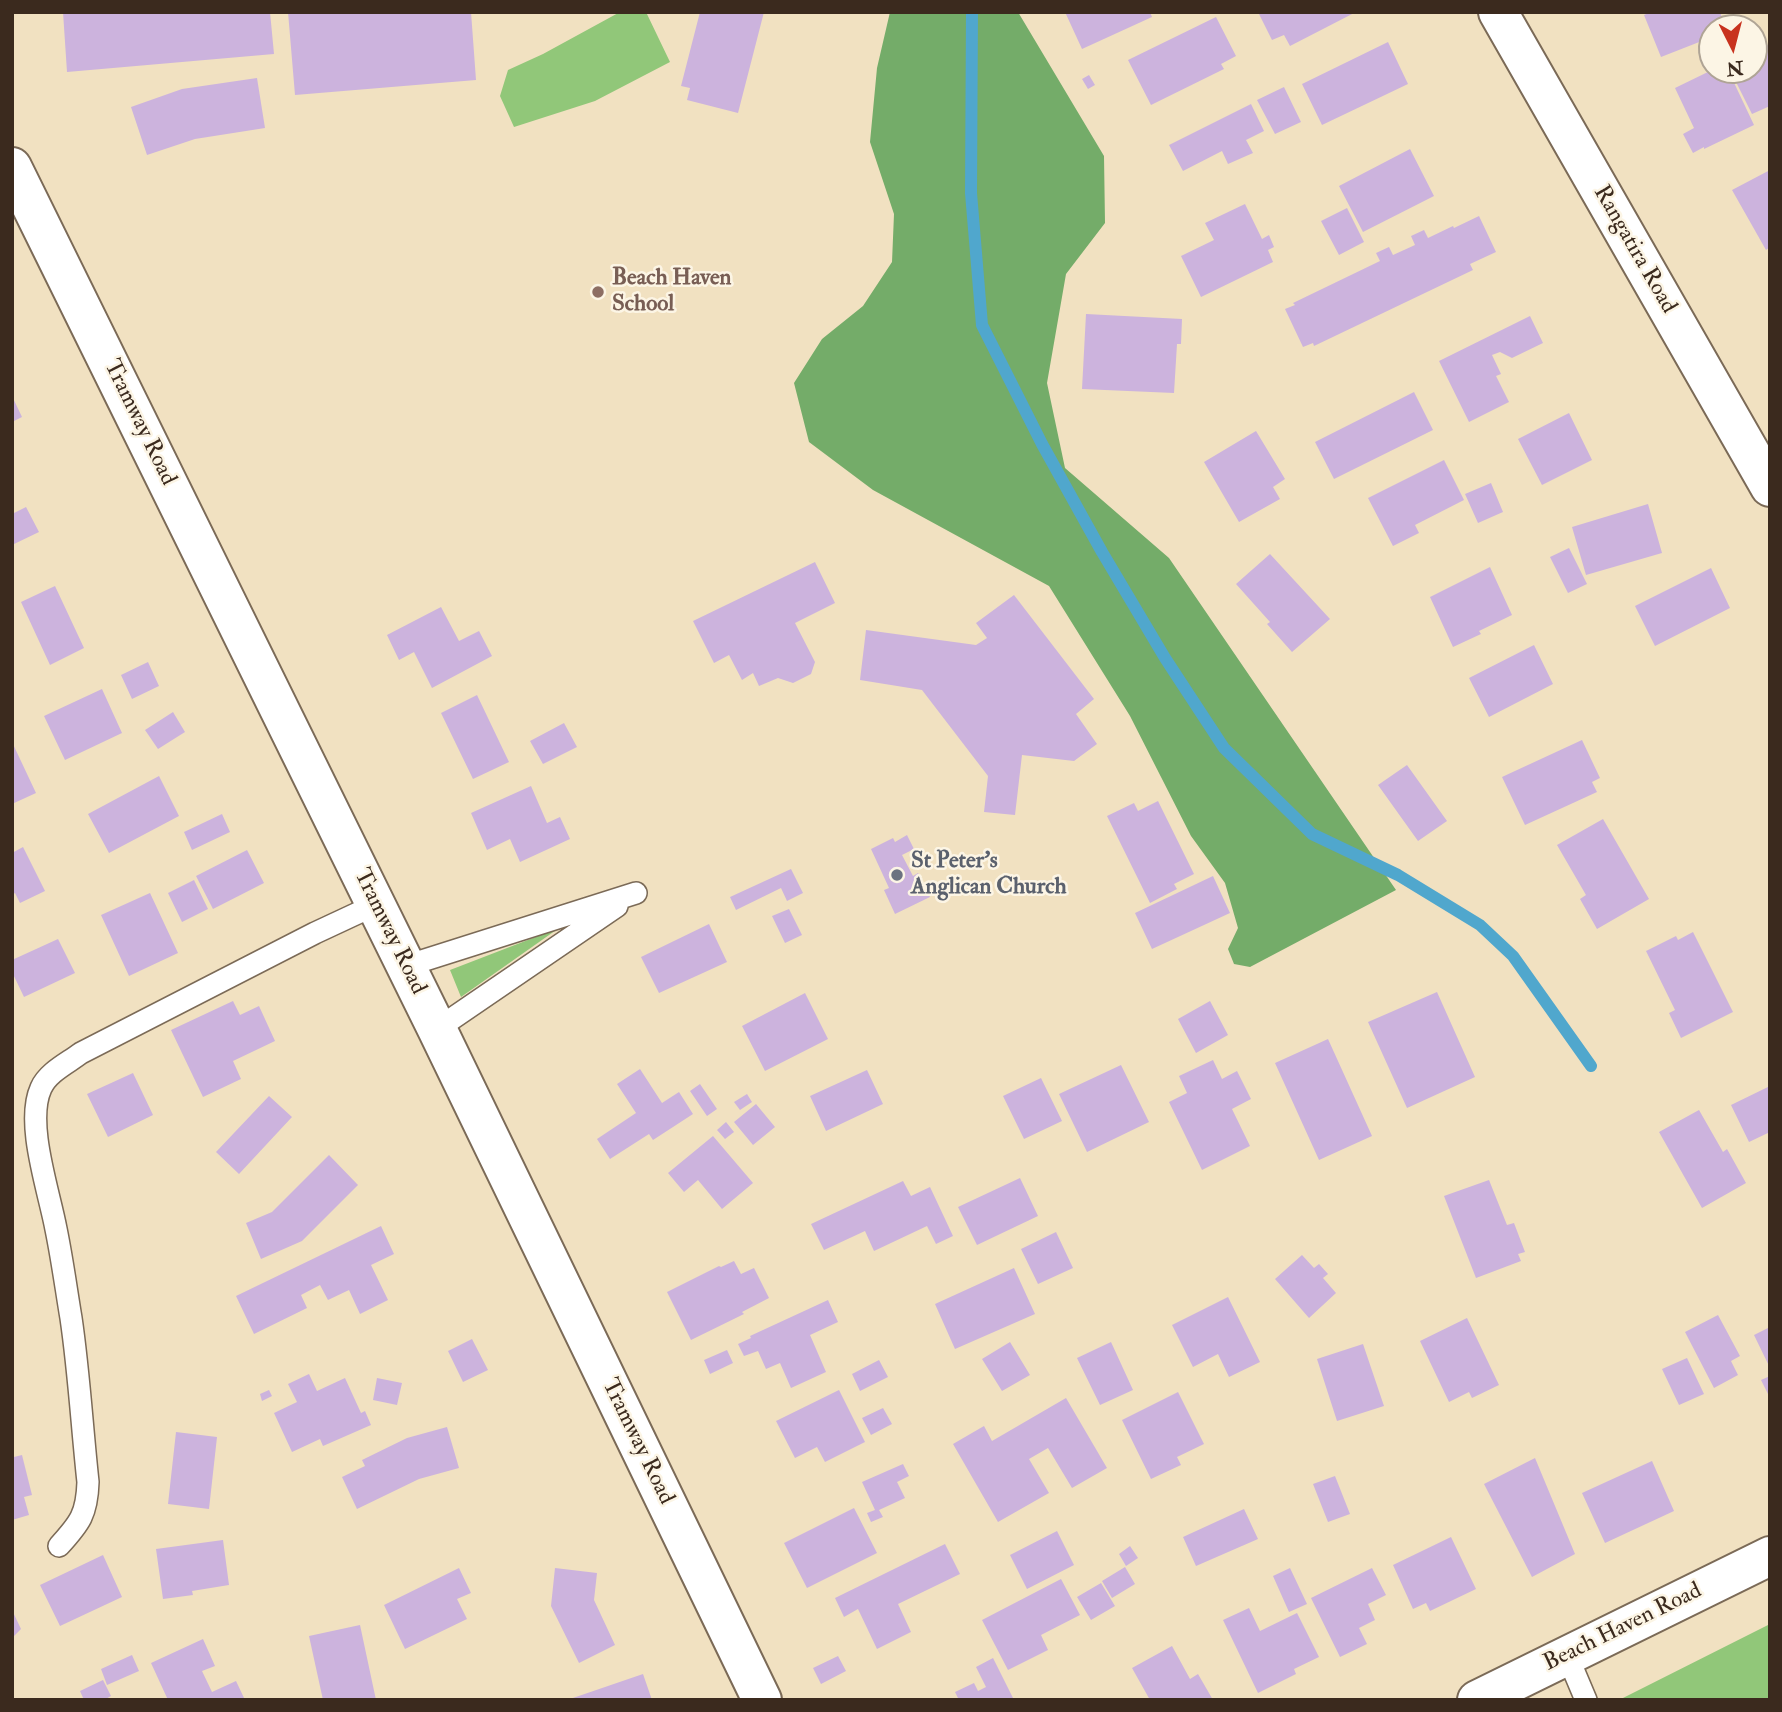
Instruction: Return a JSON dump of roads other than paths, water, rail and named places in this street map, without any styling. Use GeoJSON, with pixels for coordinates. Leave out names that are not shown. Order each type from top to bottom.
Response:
{"type":"FeatureCollection","features":[{"type":"Feature","properties":{"kind":"street","name":"Rangatira Road"},"geometry":{"type":"LineString","coordinates":[[1498,12],[1770,487]]}},
{"type":"Feature","properties":{"kind":"street","name":"Tramway Road"},"geometry":{"type":"LineString","coordinates":[[16,184],[376,905],[762,1700]]}},
{"type":"Feature","properties":{"kind":"street","name":"Beach Haven Road"},"geometry":{"type":"LineString","coordinates":[[1477,1700],[1770,1556]]}},
{"type":"Feature","properties":{"kind":"lane"},"geometry":{"type":"LineString","coordinates":[[406,966],[636,893],[437,1029]]}},
{"type":"Feature","properties":{"kind":"lane"},"geometry":{"type":"LineString","coordinates":[[59,1546],[78,1525],[83,1514],[88,1498],[88,1482],[71,1320],[57,1230],[36,1126],[41,1087],[51,1075],[81,1054],[315,933],[376,905]]}},
{"type":"Feature","properties":{"kind":"lane"},"geometry":{"type":"LineString","coordinates":[[1567,1655],[1586,1700]]}},
{"type":"Feature","properties":{"kind":"waterway"},"geometry":{"type":"LineString","coordinates":[[972,12],[971,193],[982,325],[1042,444],[1102,552],[1165,658],[1224,748],[1312,834],[1398,875],[1480,925],[1513,956],[1591,1066]]}},
{"type":"Feature","properties":{"kind":"place","name":"Beach Haven School"},"geometry":{"type":"Point","coordinates":[598,292]}},
{"type":"Feature","properties":{"kind":"place","name":"St Peter's Anglican Church"},"geometry":{"type":"Point","coordinates":[897,875]}}]}
